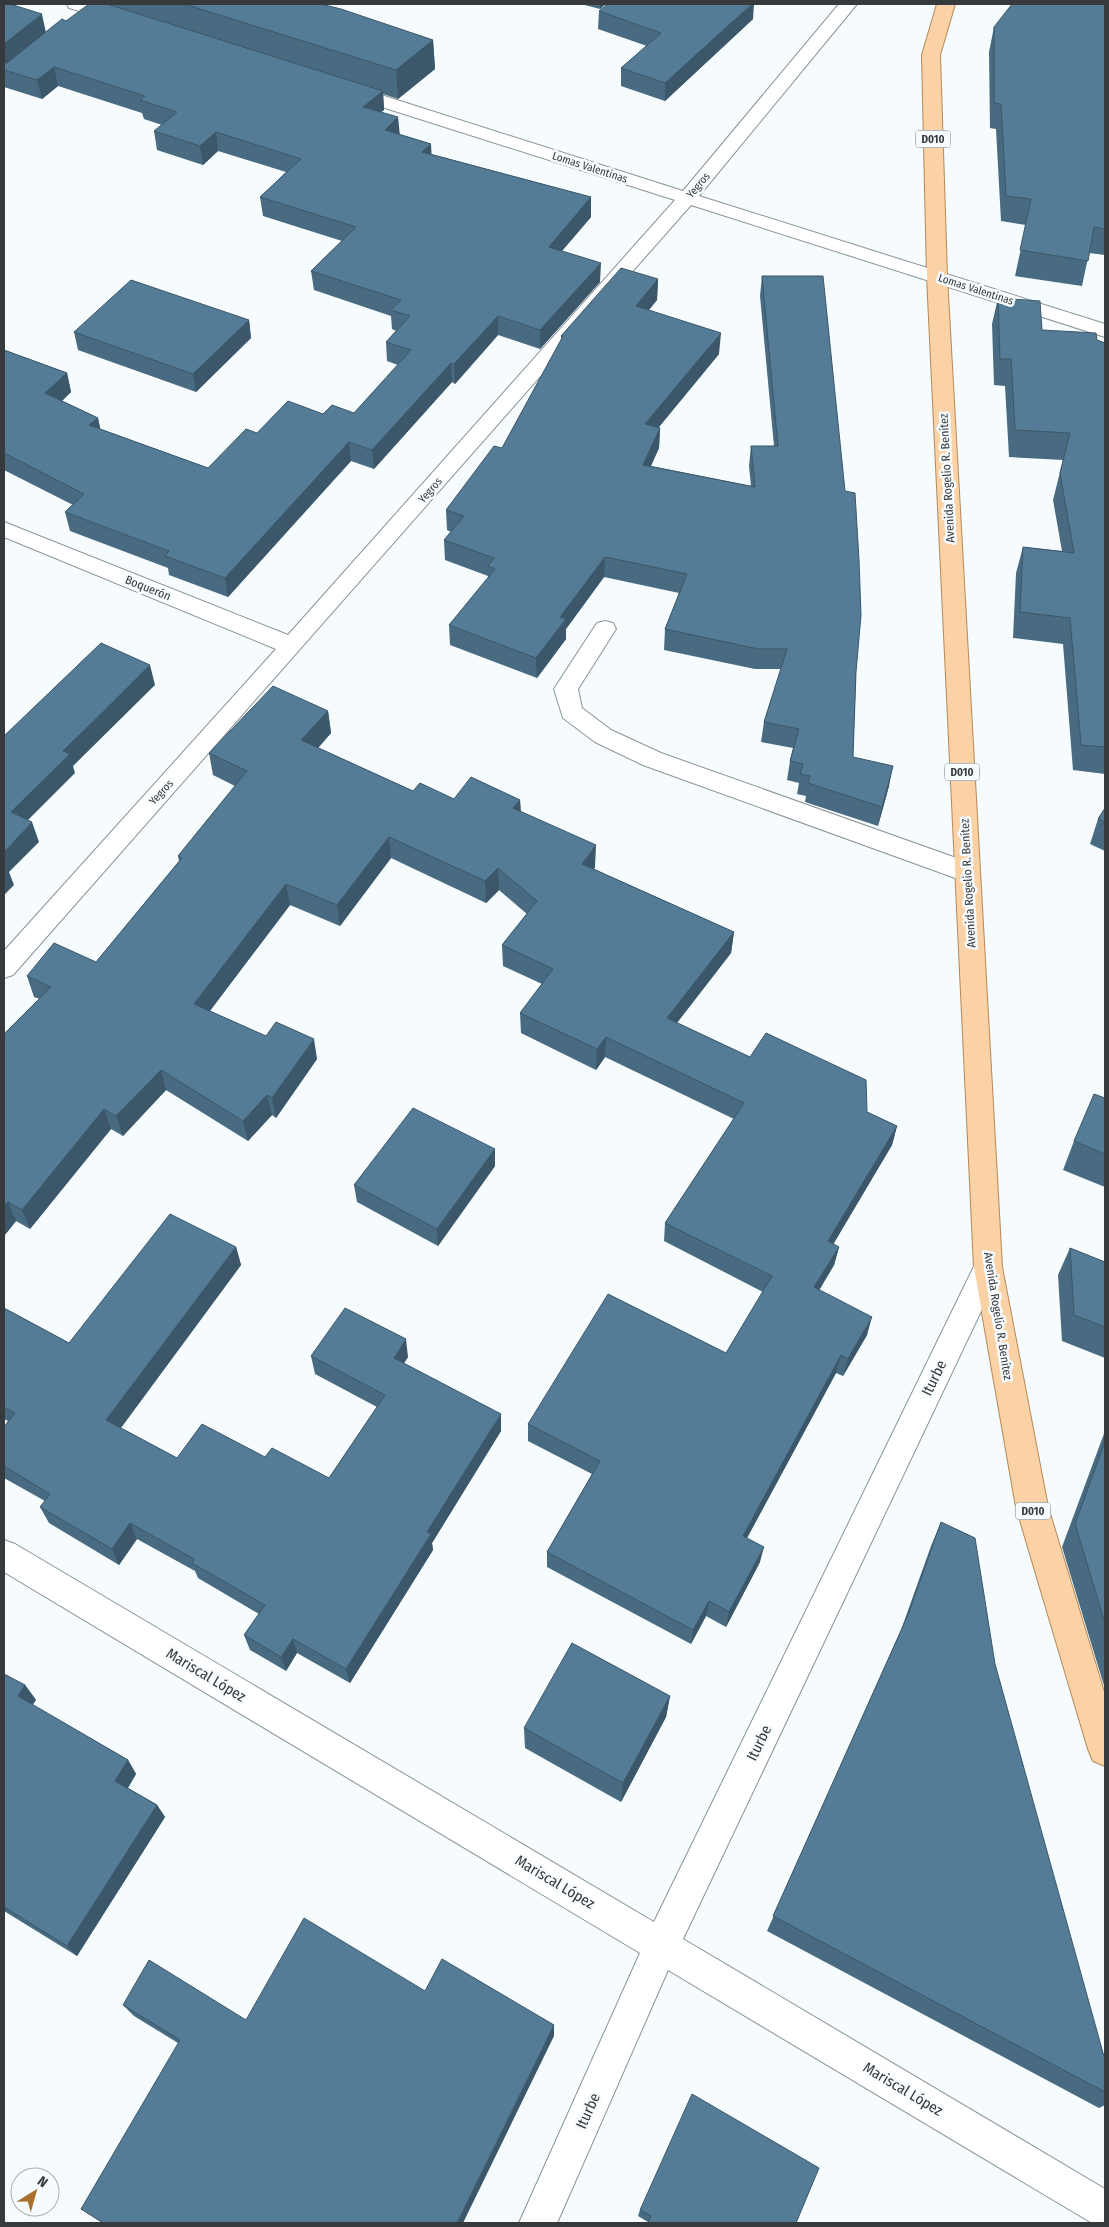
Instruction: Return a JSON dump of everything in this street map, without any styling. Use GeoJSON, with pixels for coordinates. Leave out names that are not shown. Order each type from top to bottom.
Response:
{"type":"FeatureCollection","features":[{"type":"Feature","properties":{"kind":"main road","name":"Avenida Rogelio R. Benítez"},"geometry":{"type":"LineString","coordinates":[[946,4],[931,55],[937,276],[988,1267],[1032,1507],[1105,1749]]}},
{"type":"Feature","properties":{"kind":"street","name":"Yegros"},"geometry":{"type":"LineString","coordinates":[[4,968],[292,646],[688,197],[848,4]]}},
{"type":"Feature","properties":{"kind":"street"},"geometry":{"type":"LineString","coordinates":[[84,9],[138,24]]}},
{"type":"Feature","properties":{"kind":"street","name":"Lomas Valentinas"},"geometry":{"type":"LineString","coordinates":[[328,84],[937,276],[1105,331]]}},
{"type":"Feature","properties":{"kind":"street","name":"Boquerón"},"geometry":{"type":"LineString","coordinates":[[4,529],[292,646]]}},
{"type":"Feature","properties":{"kind":"street"},"geometry":{"type":"LineString","coordinates":[[605,629],[566,689],[571,712],[603,736],[652,759],[967,872]]}},
{"type":"Feature","properties":{"kind":"street","name":"Iturbe"},"geometry":{"type":"LineString","coordinates":[[538,2223],[661,1946],[988,1267]]}},
{"type":"Feature","properties":{"kind":"street","name":"Mariscal López"},"geometry":{"type":"LineString","coordinates":[[4,1555],[1105,2210]]}},
{"type":"Feature","properties":{"kind":"building"},"geometry":{"type":"Polygon","coordinates":[[[4,4],[10,4],[42,14],[4,44],[4,4]]]}},
{"type":"Feature","properties":{"kind":"building"},"geometry":{"type":"Polygon","coordinates":[[[89,4],[107,4],[383,91],[363,107],[398,117],[385,130],[431,144],[422,152],[591,197],[549,247],[601,263],[540,330],[498,316],[454,364],[451,363],[372,450],[349,442],[225,578],[165,556],[169,551],[65,512],[84,494],[4,453],[4,350],[67,373],[45,393],[98,418],[89,425],[208,468],[246,429],[257,433],[288,401],[323,414],[332,405],[354,413],[411,350],[386,342],[410,316],[391,310],[401,300],[311,271],[356,227],[260,197],[301,159],[216,132],[200,146],[154,131],[177,112],[140,100],[145,96],[54,67],[37,80],[4,70],[4,63],[7,63],[62,19],[66,21],[89,4]]]}},
{"type":"Feature","properties":{"kind":"building"},"geometry":{"type":"Polygon","coordinates":[[[184,4],[321,4],[433,40],[396,70],[184,4]]]}},
{"type":"Feature","properties":{"kind":"building"},"geometry":{"type":"Polygon","coordinates":[[[608,4],[752,4],[665,83],[621,68],[661,33],[599,11],[608,4]]]}},
{"type":"Feature","properties":{"kind":"building"},"geometry":{"type":"Polygon","coordinates":[[[1012,4],[1105,4],[1105,229],[1094,227],[1088,261],[1020,250],[1031,199],[1006,196],[1001,104],[994,103],[994,27],[1012,4]]]}},
{"type":"Feature","properties":{"kind":"building"},"geometry":{"type":"Polygon","coordinates":[[[621,268],[658,279],[636,306],[721,333],[645,424],[660,428],[643,465],[755,487],[751,446],[778,446],[762,276],[823,276],[845,491],[855,493],[861,615],[856,672],[853,757],[893,766],[882,807],[808,783],[810,776],[800,774],[803,764],[790,761],[799,729],[764,722],[787,649],[758,649],[665,629],[687,574],[605,557],[560,617],[566,619],[536,658],[449,625],[495,569],[488,566],[494,558],[444,540],[464,516],[446,510],[494,446],[502,448],[563,336],[561,336],[621,268]]]}},
{"type":"Feature","properties":{"kind":"building"},"geometry":{"type":"Polygon","coordinates":[[[131,280],[249,320],[193,374],[74,332],[131,280]]]}},
{"type":"Feature","properties":{"kind":"building"},"geometry":{"type":"Polygon","coordinates":[[[998,298],[1040,301],[1042,330],[1096,333],[1097,340],[1105,343],[1105,747],[1081,745],[1070,618],[1020,612],[1023,547],[1074,553],[1060,473],[1070,433],[1015,430],[1011,359],[1000,359],[998,298]]]}},
{"type":"Feature","properties":{"kind":"building"},"geometry":{"type":"Polygon","coordinates":[[[101,643],[150,665],[63,751],[70,754],[11,812],[32,822],[4,852],[4,736],[101,643]]]}},
{"type":"Feature","properties":{"kind":"building"},"geometry":{"type":"Polygon","coordinates":[[[273,686],[328,711],[301,740],[413,791],[420,783],[454,799],[471,777],[520,800],[513,808],[596,845],[582,864],[734,932],[667,1018],[750,1057],[766,1033],[866,1080],[867,1112],[897,1126],[828,1241],[839,1247],[814,1287],[872,1317],[848,1359],[841,1355],[743,1536],[764,1547],[729,1612],[709,1601],[693,1630],[547,1552],[600,1461],[528,1424],[608,1294],[726,1353],[772,1276],[665,1223],[744,1103],[606,1037],[597,1049],[520,1013],[553,969],[502,945],[537,901],[498,868],[485,881],[389,837],[337,905],[286,884],[194,1004],[266,1036],[276,1022],[314,1039],[272,1098],[267,1095],[243,1121],[161,1070],[116,1116],[104,1109],[22,1210],[8,1202],[4,1207],[4,1034],[51,987],[27,976],[54,943],[96,962],[182,858],[178,856],[247,771],[209,753],[273,686]]]}},
{"type":"Feature","properties":{"kind":"building"},"geometry":{"type":"Polygon","coordinates":[[[1105,808],[1105,822],[1098,819],[1105,808]]]}},
{"type":"Feature","properties":{"kind":"building"},"geometry":{"type":"Polygon","coordinates":[[[1094,1094],[1105,1098],[1105,1154],[1074,1141],[1094,1094]]]}},
{"type":"Feature","properties":{"kind":"building"},"geometry":{"type":"Polygon","coordinates":[[[413,1108],[495,1149],[437,1229],[354,1185],[413,1108]]]}},
{"type":"Feature","properties":{"kind":"building"},"geometry":{"type":"Polygon","coordinates":[[[170,1214],[236,1247],[106,1420],[177,1458],[202,1424],[265,1457],[272,1448],[329,1478],[385,1395],[311,1356],[345,1308],[406,1339],[394,1358],[501,1414],[427,1532],[431,1534],[346,1669],[293,1639],[281,1657],[244,1635],[265,1605],[192,1563],[194,1559],[130,1523],[112,1549],[40,1507],[50,1494],[4,1466],[4,1427],[15,1413],[4,1407],[4,1308],[69,1343],[170,1214]]]}},
{"type":"Feature","properties":{"kind":"building"},"geometry":{"type":"Polygon","coordinates":[[[1070,1248],[1105,1262],[1105,1327],[1074,1315],[1070,1248]]]}},
{"type":"Feature","properties":{"kind":"building"},"geometry":{"type":"Polygon","coordinates":[[[1105,1442],[1105,1623],[1075,1524],[1105,1442]]]}},
{"type":"Feature","properties":{"kind":"building"},"geometry":{"type":"Polygon","coordinates":[[[941,1522],[975,1538],[995,1664],[1105,2060],[1105,2092],[773,1916],[908,1615],[941,1522]]]}},
{"type":"Feature","properties":{"kind":"building"},"geometry":{"type":"Polygon","coordinates":[[[572,1643],[670,1696],[623,1783],[524,1728],[572,1643]]]}},
{"type":"Feature","properties":{"kind":"building"},"geometry":{"type":"Polygon","coordinates":[[[4,1674],[25,1685],[18,1696],[128,1760],[115,1781],[157,1805],[67,1946],[4,1907],[4,1674]]]}},
{"type":"Feature","properties":{"kind":"building"},"geometry":{"type":"Polygon","coordinates":[[[304,1918],[425,1991],[442,1959],[554,2025],[457,2223],[103,2223],[81,2209],[180,2040],[123,2005],[149,1960],[246,2020],[304,1918]]]}},
{"type":"Feature","properties":{"kind":"building"},"geometry":{"type":"Polygon","coordinates":[[[692,2094],[819,2168],[796,2223],[648,2223],[651,2216],[640,2210],[692,2094]]]}}]}
